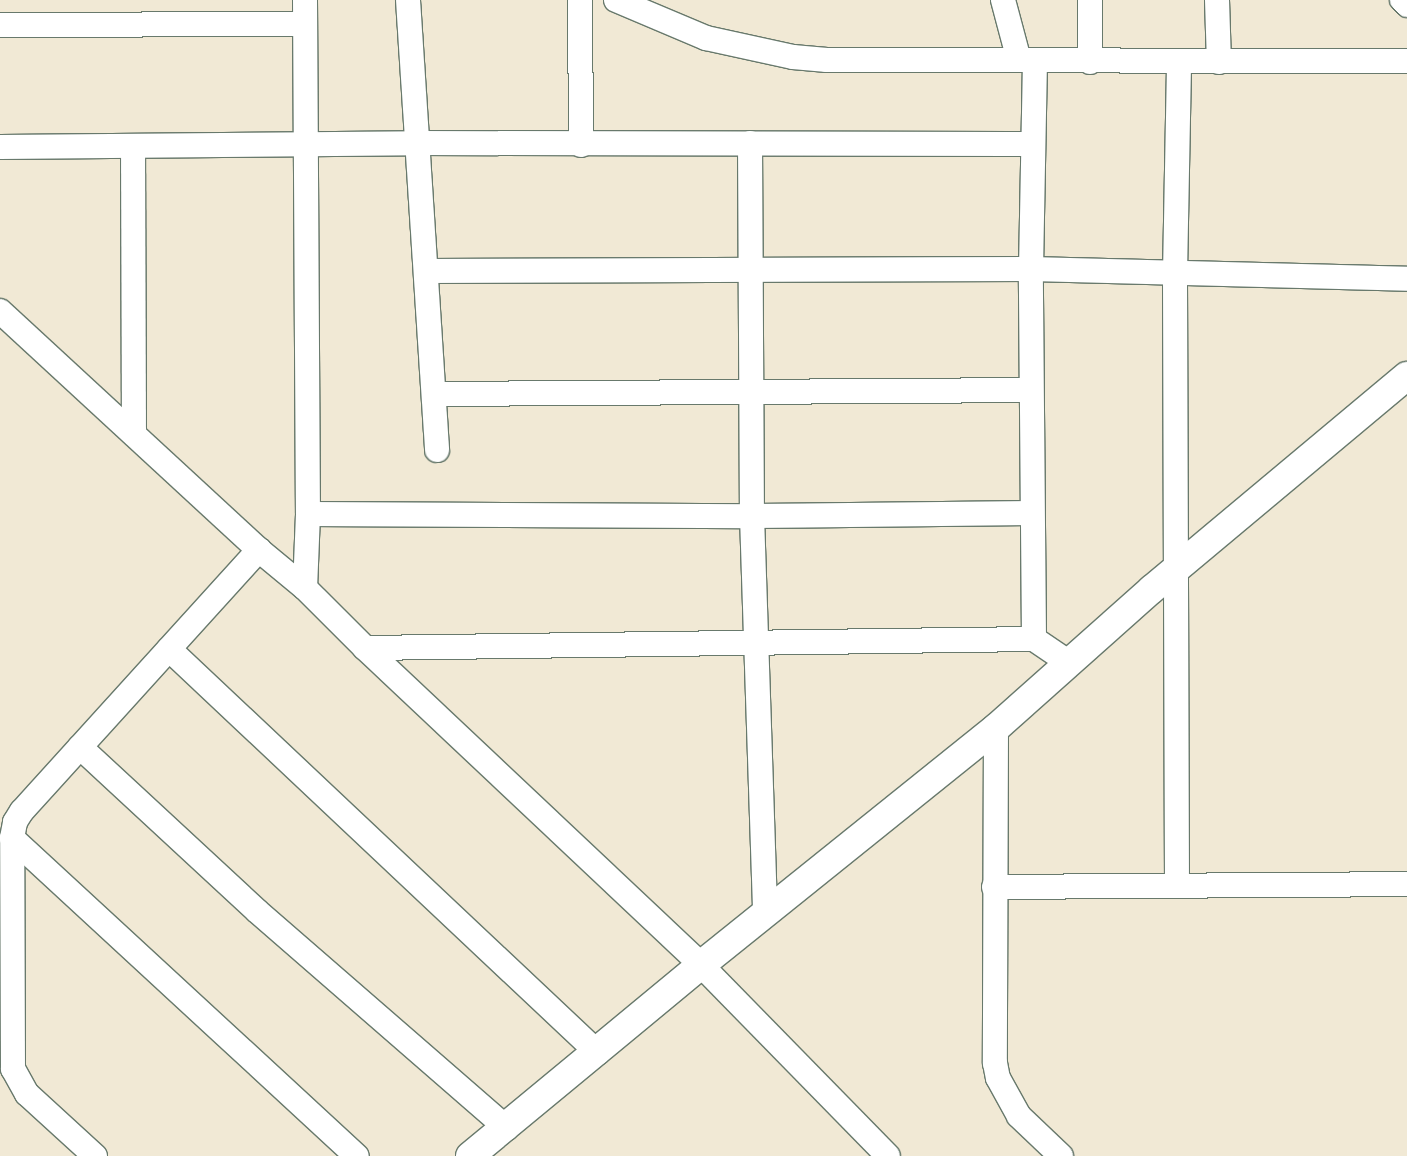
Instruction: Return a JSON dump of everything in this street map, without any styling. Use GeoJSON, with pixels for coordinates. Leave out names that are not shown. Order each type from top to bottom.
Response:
{"type":"FeatureCollection","features":[{"type":"Feature","properties":{"kind":"street"},"geometry":{"type":"LineString","coordinates":[[304,0],[307,144],[308,514],[305,588]]}},
{"type":"Feature","properties":{"kind":"street"},"geometry":{"type":"LineString","coordinates":[[408,0],[437,450]]}},
{"type":"Feature","properties":{"kind":"street"},"geometry":{"type":"LineString","coordinates":[[580,0],[581,145]]}},
{"type":"Feature","properties":{"kind":"street"},"geometry":{"type":"LineString","coordinates":[[1003,0],[1027,60],[1032,144],[1031,390],[1034,639]]}},
{"type":"Feature","properties":{"kind":"street"},"geometry":{"type":"LineString","coordinates":[[1090,0],[1090,62]]}},
{"type":"Feature","properties":{"kind":"street"},"geometry":{"type":"LineString","coordinates":[[1217,0],[1219,62]]}},
{"type":"Feature","properties":{"kind":"street"},"geometry":{"type":"LineString","coordinates":[[1402,0],[1407,5]]}},
{"type":"Feature","properties":{"kind":"street"},"geometry":{"type":"LineString","coordinates":[[625,3],[706,38],[793,57],[862,62],[1027,60],[1090,62],[1407,61]]}},
{"type":"Feature","properties":{"kind":"street"},"geometry":{"type":"LineString","coordinates":[[0,26],[305,24]]}},
{"type":"Feature","properties":{"kind":"street"},"geometry":{"type":"LineString","coordinates":[[1177,884],[1178,569],[1174,274],[1179,62]]}},
{"type":"Feature","properties":{"kind":"street"},"geometry":{"type":"LineString","coordinates":[[0,147],[418,143],[581,145],[750,143],[1032,144]]}},
{"type":"Feature","properties":{"kind":"street"},"geometry":{"type":"LineString","coordinates":[[750,143],[752,516],[765,912]]}},
{"type":"Feature","properties":{"kind":"street"},"geometry":{"type":"LineString","coordinates":[[133,146],[134,434]]}},
{"type":"Feature","properties":{"kind":"street"},"geometry":{"type":"LineString","coordinates":[[426,271],[1031,269],[1407,279]]}},
{"type":"Feature","properties":{"kind":"street"},"geometry":{"type":"LineString","coordinates":[[0,311],[259,550],[305,588],[365,648],[701,965],[888,1156]]}},
{"type":"Feature","properties":{"kind":"street"},"geometry":{"type":"LineString","coordinates":[[470,1156],[598,1053],[765,912],[996,728],[1068,662],[1407,376]]}},
{"type":"Feature","properties":{"kind":"street"},"geometry":{"type":"LineString","coordinates":[[434,394],[1031,390]]}},
{"type":"Feature","properties":{"kind":"street"},"geometry":{"type":"LineString","coordinates":[[308,514],[752,516],[1032,513]]}},
{"type":"Feature","properties":{"kind":"street"},"geometry":{"type":"LineString","coordinates":[[94,1156],[27,1094],[13,1069],[12,838],[15,822],[22,811],[259,550]]}},
{"type":"Feature","properties":{"kind":"street"},"geometry":{"type":"LineString","coordinates":[[365,648],[756,645],[1034,639],[1068,662]]}},
{"type":"Feature","properties":{"kind":"street"},"geometry":{"type":"LineString","coordinates":[[169,649],[598,1053]]}},
{"type":"Feature","properties":{"kind":"street"},"geometry":{"type":"LineString","coordinates":[[996,728],[993,1048],[998,1078],[1019,1116],[1061,1156]]}},
{"type":"Feature","properties":{"kind":"street"},"geometry":{"type":"LineString","coordinates":[[80,747],[257,911],[507,1128]]}},
{"type":"Feature","properties":{"kind":"street"},"geometry":{"type":"LineString","coordinates":[[12,838],[357,1156]]}},
{"type":"Feature","properties":{"kind":"street"},"geometry":{"type":"LineString","coordinates":[[994,887],[1177,884],[1407,884]]}}]}
